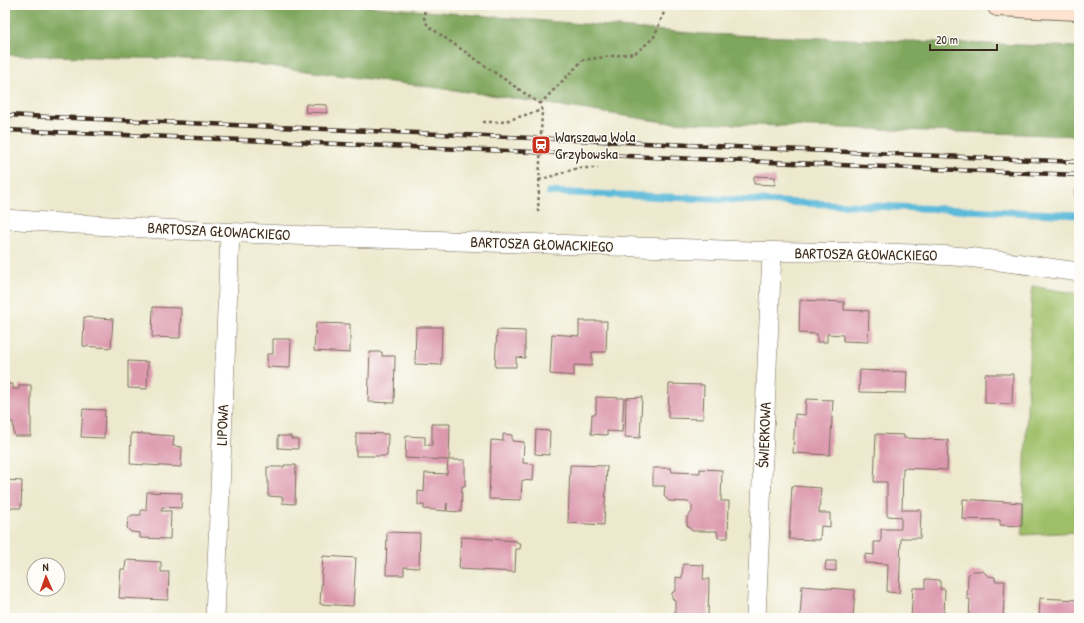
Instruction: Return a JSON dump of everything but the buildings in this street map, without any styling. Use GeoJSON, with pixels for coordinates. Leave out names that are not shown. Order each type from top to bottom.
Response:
{"type":"FeatureCollection","features":[{"type":"Feature","properties":{"kind":"main road"},"geometry":{"type":"LineString","coordinates":[[998,5],[1079,9]]}},
{"type":"Feature","properties":{"kind":"street","name":"BARTOSZA GŁOWACKIEGO"},"geometry":{"type":"LineString","coordinates":[[5,219],[230,233],[772,252],[911,254],[966,257],[1079,272]]}},
{"type":"Feature","properties":{"kind":"street","name":"LIPOWA"},"geometry":{"type":"LineString","coordinates":[[215,618],[230,233]]}},
{"type":"Feature","properties":{"kind":"street","name":"ŚWIERKOWA"},"geometry":{"type":"LineString","coordinates":[[756,618],[772,252]]}},
{"type":"Feature","properties":{"kind":"path"},"geometry":{"type":"LineString","coordinates":[[425,5],[424,18],[428,26],[540,104],[542,110],[538,213]]}},
{"type":"Feature","properties":{"kind":"path"},"geometry":{"type":"LineString","coordinates":[[540,104],[583,60],[635,53],[644,46],[654,37],[667,5]]}},
{"type":"Feature","properties":{"kind":"path"},"geometry":{"type":"LineString","coordinates":[[483,122],[502,122],[542,110]]}},
{"type":"Feature","properties":{"kind":"path"},"geometry":{"type":"LineString","coordinates":[[539,180],[578,168],[598,168]]}},
{"type":"Feature","properties":{"kind":"green space"},"geometry":{"type":"Polygon","coordinates":[[[5,5],[354,5],[703,34],[1079,47],[1079,136],[663,122],[498,96],[223,60],[5,55],[5,5]]]}},
{"type":"Feature","properties":{"kind":"green space"},"geometry":{"type":"Polygon","coordinates":[[[1032,286],[1079,294],[1079,532],[1022,535],[1032,286]]]}},
{"type":"Feature","properties":{"kind":"waterway"},"geometry":{"type":"LineString","coordinates":[[549,192],[1079,215]]}},
{"type":"Feature","properties":{"kind":"railway"},"geometry":{"type":"LineString","coordinates":[[5,115],[1079,162]]}},
{"type":"Feature","properties":{"kind":"railway"},"geometry":{"type":"LineString","coordinates":[[5,130],[1079,175]]}},
{"type":"Feature","properties":{"kind":"place","name":"Warszawa Wola Grzybowska"},"geometry":{"type":"Point","coordinates":[541,145]}}]}
